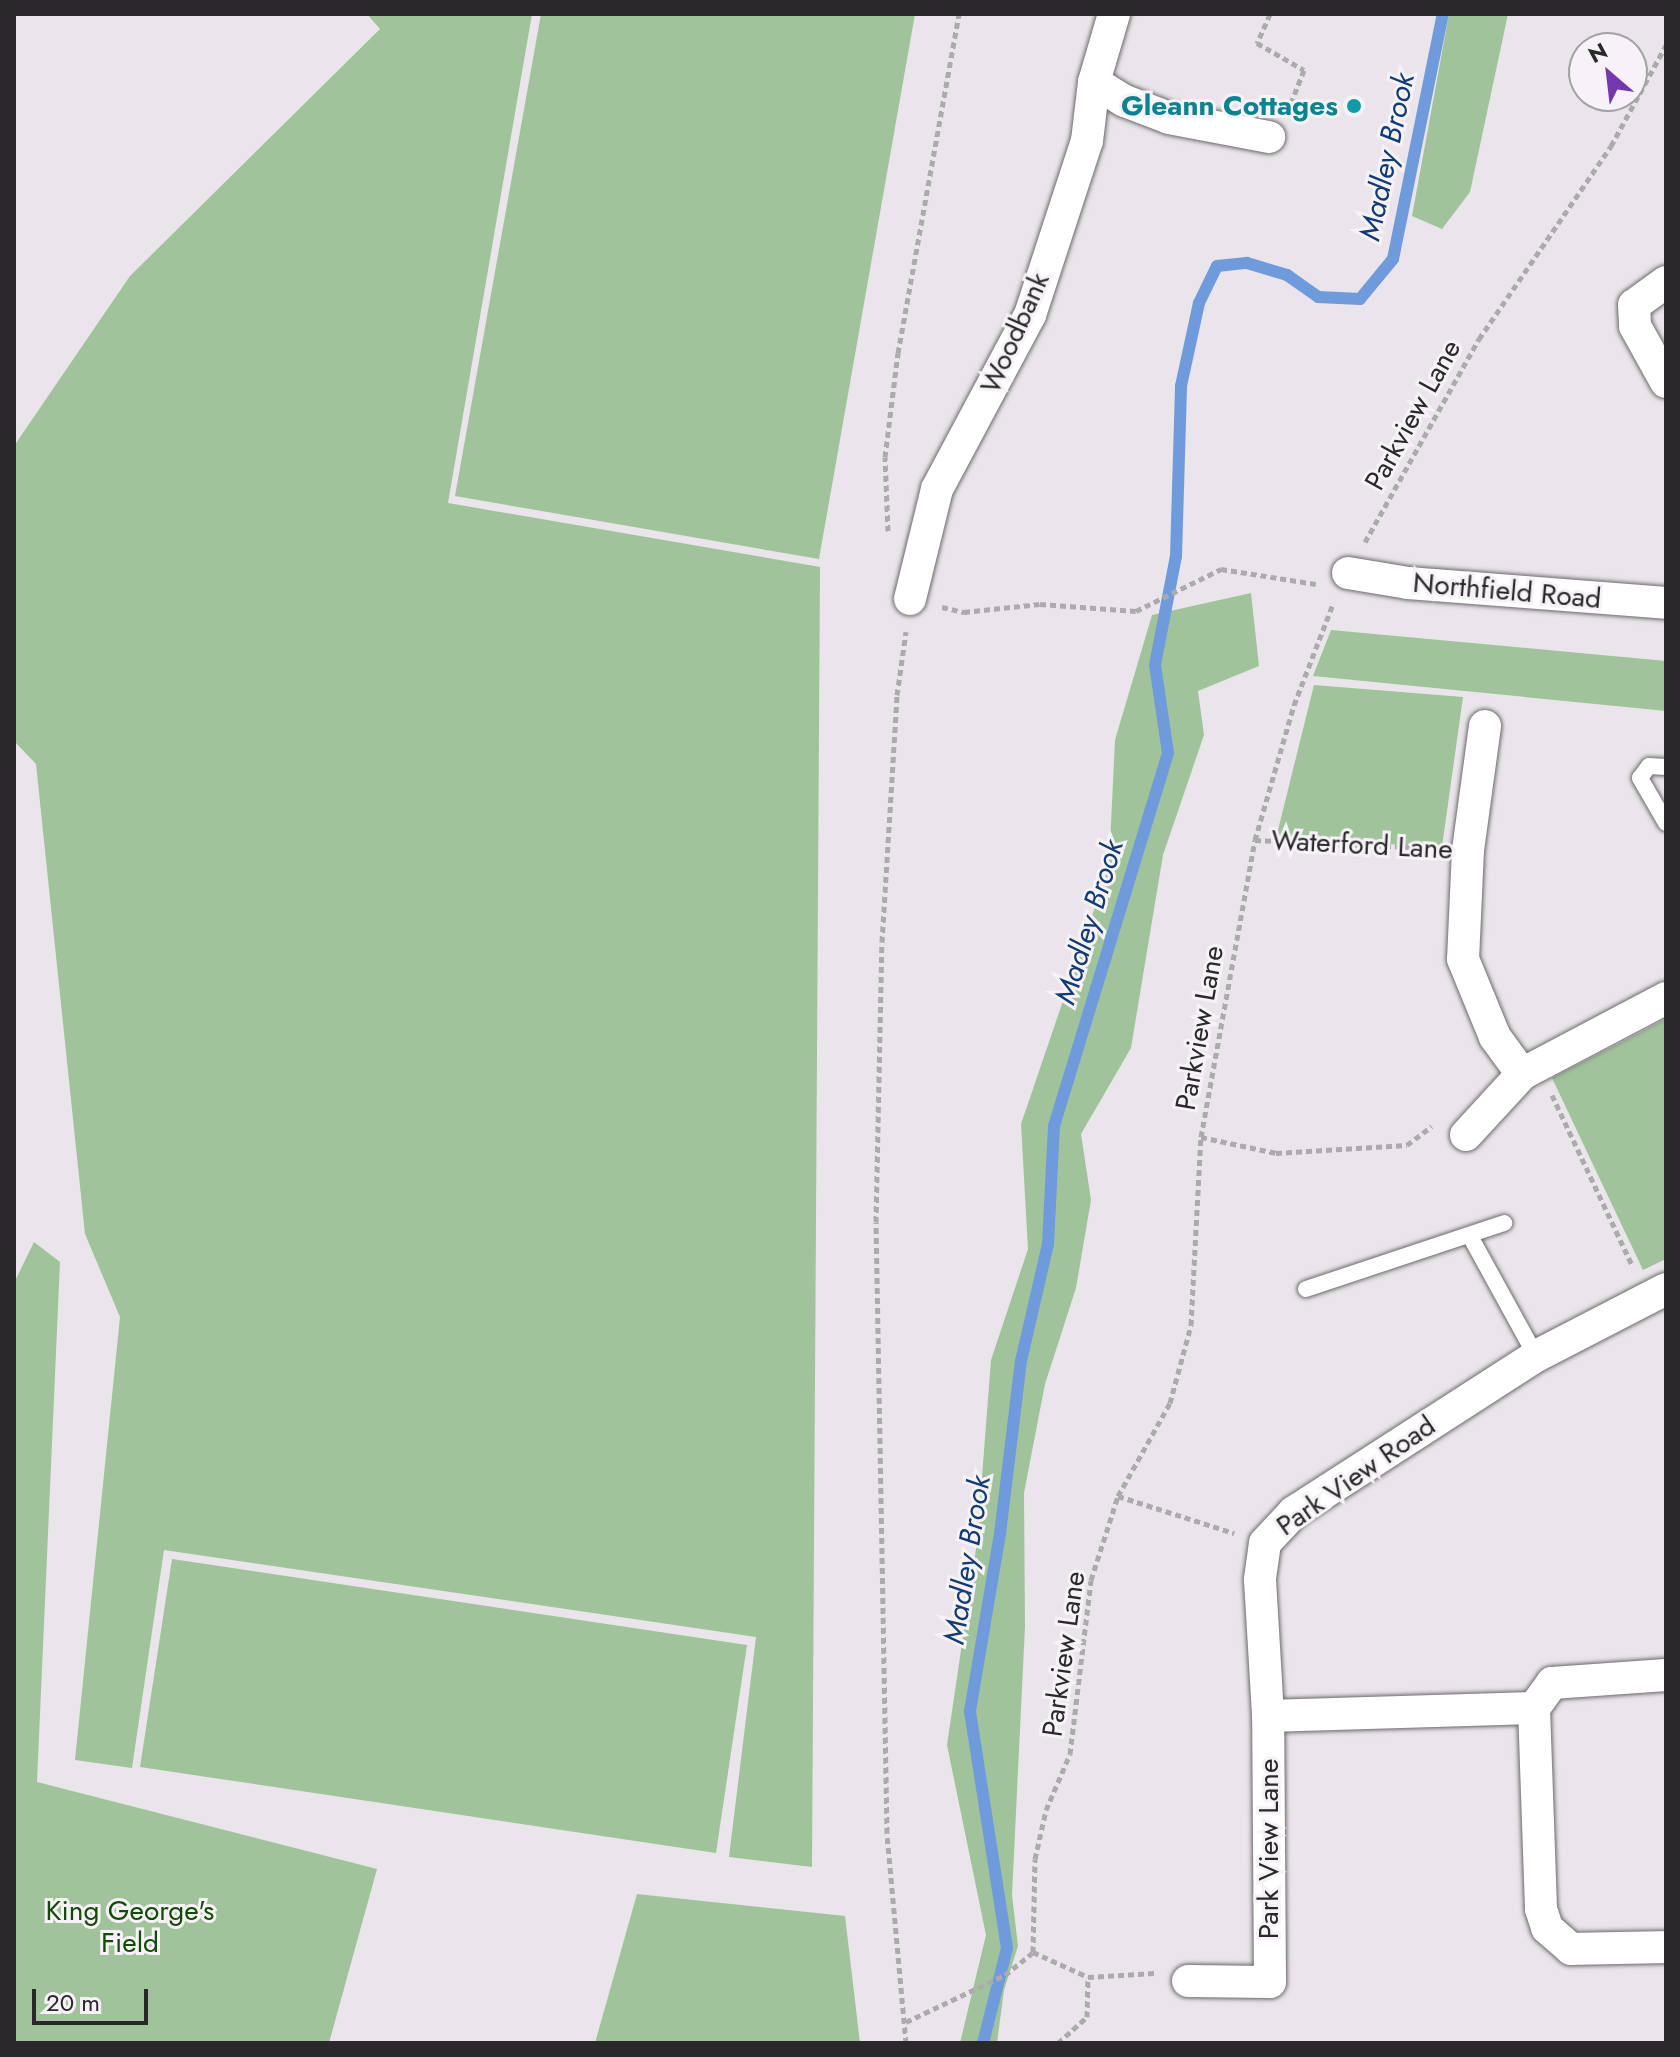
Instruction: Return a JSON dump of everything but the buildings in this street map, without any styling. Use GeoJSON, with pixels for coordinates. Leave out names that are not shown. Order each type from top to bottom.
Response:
{"type":"FeatureCollection","features":[{"type":"Feature","properties":{"kind":"street","name":"Woodbank"},"geometry":{"type":"LineString","coordinates":[[910,599],[937,489],[1030,315],[1087,141],[1094,82],[1114,14]]}},
{"type":"Feature","properties":{"kind":"street"},"geometry":{"type":"LineString","coordinates":[[1094,82],[1169,118],[1269,137]]}},
{"type":"Feature","properties":{"kind":"street"},"geometry":{"type":"LineString","coordinates":[[1666,282],[1634,305],[1635,326],[1666,382]]}},
{"type":"Feature","properties":{"kind":"street","name":"Northfield Road"},"geometry":{"type":"LineString","coordinates":[[1343,581],[1408,583],[1666,603]]}},
{"type":"Feature","properties":{"kind":"street","name":"Waterford Lane"},"geometry":{"type":"LineString","coordinates":[[1485,726],[1468,850],[1463,959],[1495,1037],[1530,1070]]}},
{"type":"Feature","properties":{"kind":"street"},"geometry":{"type":"LineString","coordinates":[[1466,1135],[1530,1070],[1666,998]]}},
{"type":"Feature","properties":{"kind":"street","name":"Park View Road"},"geometry":{"type":"LineString","coordinates":[[1268,1716],[1260,1606],[1265,1543],[1294,1512],[1536,1356],[1658,1294]]}},
{"type":"Feature","properties":{"kind":"street"},"geometry":{"type":"LineString","coordinates":[[1666,1675],[1552,1683],[1534,1708],[1541,1909],[1547,1928],[1571,1949],[1666,1947]]}},
{"type":"Feature","properties":{"kind":"street"},"geometry":{"type":"LineString","coordinates":[[1268,1716],[1534,1708]]}},
{"type":"Feature","properties":{"kind":"street","name":"Park View Lane"},"geometry":{"type":"LineString","coordinates":[[1188,1981],[1284,1982],[1268,1716]]}},
{"type":"Feature","properties":{"kind":"lane"},"geometry":{"type":"LineString","coordinates":[[1666,767],[1649,766],[1640,778],[1666,823]]}},
{"type":"Feature","properties":{"kind":"lane"},"geometry":{"type":"LineString","coordinates":[[1306,1289],[1504,1223]]}},
{"type":"Feature","properties":{"kind":"lane"},"geometry":{"type":"LineString","coordinates":[[1470,1236],[1536,1356]]}},
{"type":"Feature","properties":{"kind":"path"},"geometry":{"type":"LineString","coordinates":[[889,541],[885,457],[896,368],[959,14]]}},
{"type":"Feature","properties":{"kind":"path"},"geometry":{"type":"LineString","coordinates":[[1269,137],[1283,124],[1304,70],[1257,43],[1270,14]]}},
{"type":"Feature","properties":{"kind":"path","name":"Parkview Lane"},"geometry":{"type":"LineString","coordinates":[[1033,1952],[1035,1859],[1046,1810],[1070,1754],[1091,1580],[1118,1496],[1170,1403],[1191,1325],[1201,1137],[1255,840],[1294,705],[1343,581],[1479,339],[1611,146],[1666,45]]}},
{"type":"Feature","properties":{"kind":"path"},"geometry":{"type":"LineString","coordinates":[[906,2043],[887,1833],[876,1222],[882,942],[897,695],[910,599],[964,612],[1040,604],[1136,611],[1176,594],[1221,569],[1343,581]]}},
{"type":"Feature","properties":{"kind":"path","name":"Waterford Lane"},"geometry":{"type":"LineString","coordinates":[[1255,840],[1468,850]]}},
{"type":"Feature","properties":{"kind":"path"},"geometry":{"type":"LineString","coordinates":[[1530,1070],[1658,1294]]}},
{"type":"Feature","properties":{"kind":"path"},"geometry":{"type":"LineString","coordinates":[[1201,1137],[1276,1153],[1407,1145],[1439,1122],[1466,1135]]}},
{"type":"Feature","properties":{"kind":"path"},"geometry":{"type":"LineString","coordinates":[[1118,1496],[1265,1543]]}},
{"type":"Feature","properties":{"kind":"path"},"geometry":{"type":"LineString","coordinates":[[906,2022],[1005,1975],[1033,1952],[1088,1977],[1186,1972],[1188,1981]]}},
{"type":"Feature","properties":{"kind":"path"},"geometry":{"type":"LineString","coordinates":[[1058,2043],[1087,2017],[1088,1977]]}},
{"type":"Feature","properties":{"kind":"green space"},"geometry":{"type":"Polygon","coordinates":[[[367,14],[532,14],[448,503],[820,567],[812,1867],[729,1857],[756,1637],[164,1550],[132,1768],[75,1760],[120,1317],[85,1234],[36,764],[14,741],[14,446],[130,276],[380,29],[367,14]]]}},
{"type":"Feature","properties":{"kind":"green space"},"geometry":{"type":"Polygon","coordinates":[[[541,14],[915,14],[819,559],[455,496],[541,14]]]}},
{"type":"Feature","properties":{"kind":"green space"},"geometry":{"type":"Polygon","coordinates":[[[1449,14],[1508,14],[1470,192],[1442,229],[1412,216],[1449,14]]]}},
{"type":"Feature","properties":{"kind":"green space"},"geometry":{"type":"Polygon","coordinates":[[[1251,593],[1259,666],[1198,691],[1204,735],[1163,855],[1131,1048],[1081,1134],[1091,1200],[1076,1288],[1045,1384],[1024,1493],[1025,1626],[1012,1895],[1018,1946],[1004,1990],[997,2043],[960,2043],[986,1935],[947,1745],[977,1542],[991,1360],[1028,1249],[1021,1124],[1109,866],[1115,740],[1152,615],[1251,593]]]}},
{"type":"Feature","properties":{"kind":"green space"},"geometry":{"type":"Polygon","coordinates":[[[1331,630],[1666,661],[1666,711],[1313,676],[1331,630]]]}},
{"type":"Feature","properties":{"kind":"green space"},"geometry":{"type":"Polygon","coordinates":[[[1314,685],[1463,697],[1442,847],[1276,838],[1314,685]]]}},
{"type":"Feature","properties":{"kind":"green space"},"geometry":{"type":"Polygon","coordinates":[[[1666,1019],[1666,1259],[1643,1270],[1552,1078],[1666,1019]]]}},
{"type":"Feature","properties":{"kind":"green space","name":"King George's Field"},"geometry":{"type":"Polygon","coordinates":[[[34,1242],[60,1262],[37,1782],[377,1869],[329,2043],[14,2043],[14,1283],[34,1242]]]}},
{"type":"Feature","properties":{"kind":"green space"},"geometry":{"type":"Polygon","coordinates":[[[172,1559],[747,1645],[716,1853],[140,1767],[172,1559]]]}},
{"type":"Feature","properties":{"kind":"green space"},"geometry":{"type":"Polygon","coordinates":[[[637,1894],[845,1916],[860,2043],[595,2043],[637,1894]]]}},
{"type":"Feature","properties":{"kind":"waterway","name":"Madley Brook"},"geometry":{"type":"LineString","coordinates":[[983,2043],[1007,1948],[970,1711],[1000,1534],[1021,1361],[1048,1244],[1054,1126],[1168,753],[1155,665],[1176,556],[1181,386],[1199,303],[1217,266],[1247,263],[1287,275],[1318,297],[1360,299],[1393,259],[1443,14]]}},
{"type":"Feature","properties":{"kind":"place","name":"Gleann Cottages"},"geometry":{"type":"Point","coordinates":[1354,106]}}]}
